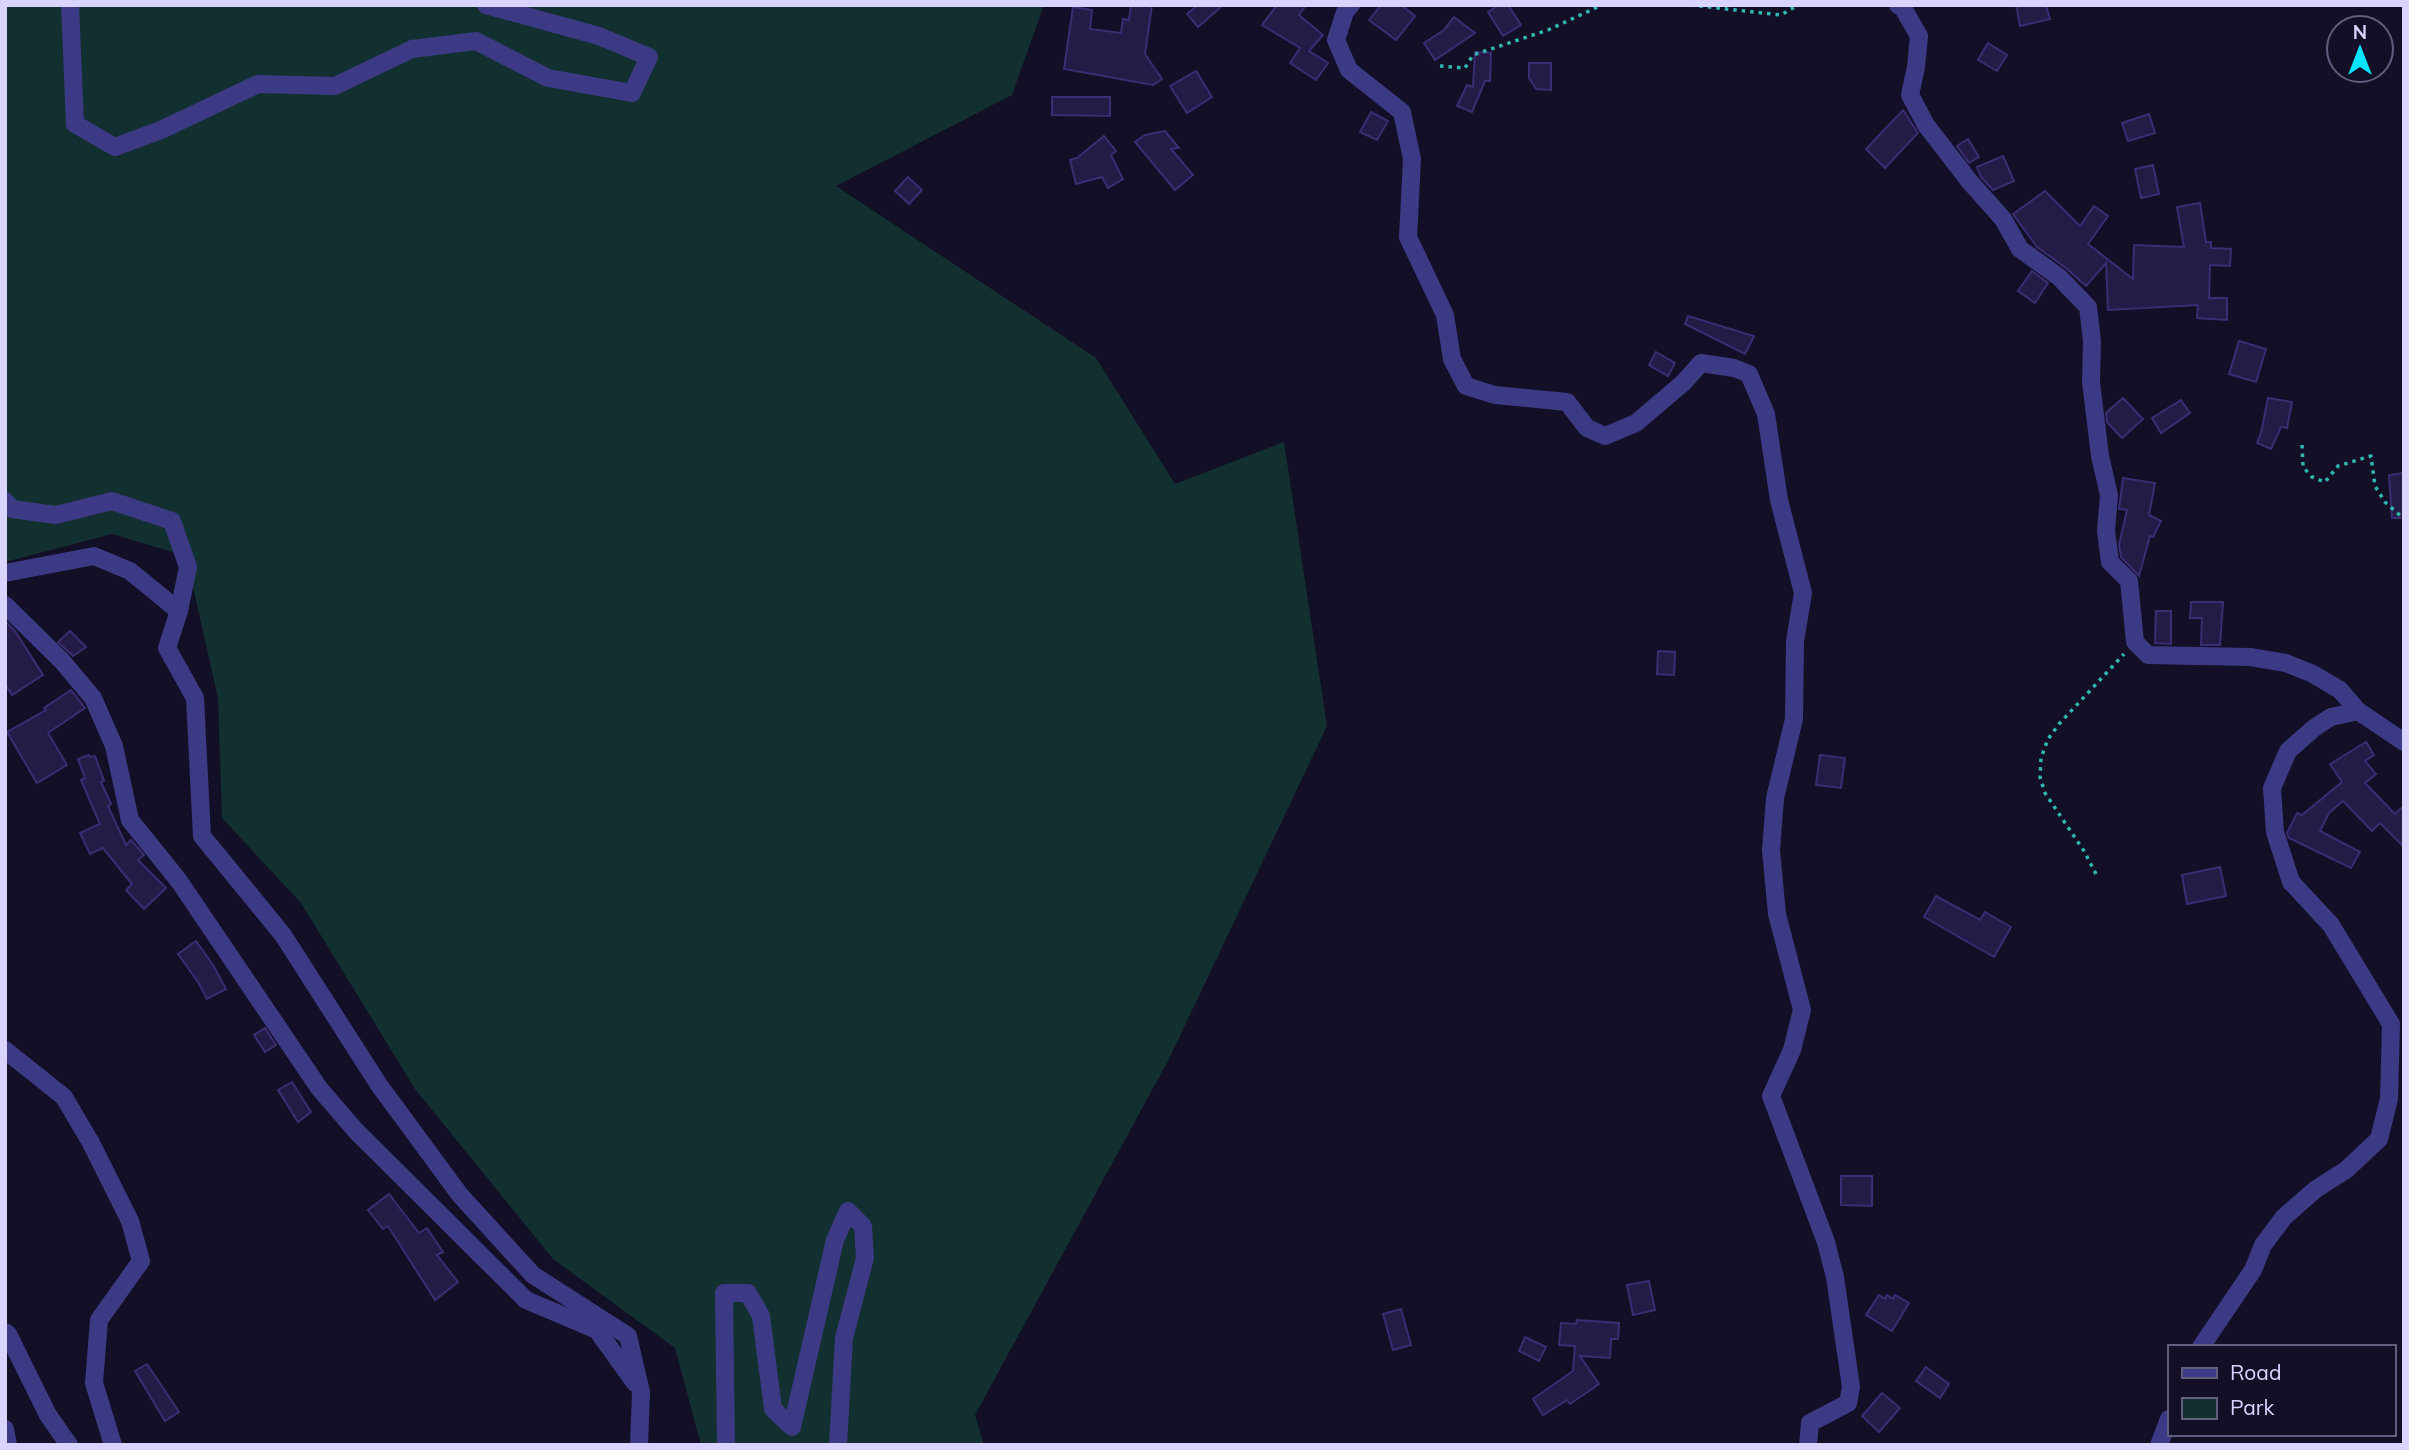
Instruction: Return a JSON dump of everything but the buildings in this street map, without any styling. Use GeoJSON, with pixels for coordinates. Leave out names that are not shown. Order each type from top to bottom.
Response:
{"type":"FeatureCollection","features":[{"type":"Feature","properties":{"kind":"street"},"geometry":{"type":"LineString","coordinates":[[70,5],[75,124],[115,147],[161,130],[258,84],[335,86],[412,49],[476,41],[548,78],[632,93],[649,57],[599,36],[486,5]]}},
{"type":"Feature","properties":{"kind":"street"},"geometry":{"type":"LineString","coordinates":[[1351,5],[1345,12],[1336,40],[1349,71],[1402,112],[1412,159],[1408,237],[1445,315],[1452,359],[1466,386],[1495,395],[1567,402],[1587,428],[1605,436],[1636,423],[1683,383],[1701,363],[1734,368],[1749,374],[1766,414],[1779,500],[1803,593],[1795,642],[1794,719],[1775,798],[1771,850],[1777,914],[1802,1010],[1792,1050],[1771,1096],[1826,1242],[1835,1277],[1851,1387],[1848,1403],[1810,1423],[1808,1445]]}},
{"type":"Feature","properties":{"kind":"street"},"geometry":{"type":"LineString","coordinates":[[1898,5],[1903,8],[1919,36],[1910,95],[1926,125],[2003,219],[2020,250],[2059,277],[2088,307],[2092,341],[2091,382],[2100,456],[2109,495],[2106,531],[2110,562],[2129,581],[2135,642],[2148,654],[2250,657],[2286,663],[2313,674],[2340,690],[2358,711],[2404,742]]}},
{"type":"Feature","properties":{"kind":"street"},"geometry":{"type":"LineString","coordinates":[[5,501],[12,509],[56,515],[112,501],[172,521],[188,567],[179,611],[167,648],[195,698],[202,836],[283,935],[379,1085],[460,1195],[533,1275],[628,1336],[641,1392],[639,1445]]}},
{"type":"Feature","properties":{"kind":"street"},"geometry":{"type":"LineString","coordinates":[[5,573],[94,556],[130,571],[179,611]]}},
{"type":"Feature","properties":{"kind":"street"},"geometry":{"type":"LineString","coordinates":[[5,605],[62,661],[93,698],[114,746],[130,820],[179,881],[319,1088],[356,1131],[526,1300],[597,1330],[641,1392]]}},
{"type":"Feature","properties":{"kind":"street"},"geometry":{"type":"LineString","coordinates":[[2202,1345],[2253,1270],[2263,1245],[2284,1217],[2316,1189],[2346,1170],[2379,1139],[2383,1126],[2389,1099],[2391,1024],[2331,925],[2291,882],[2275,832],[2272,788],[2288,751],[2331,717],[2358,711]]}},
{"type":"Feature","properties":{"kind":"street"},"geometry":{"type":"LineString","coordinates":[[5,1050],[64,1097],[91,1143],[130,1221],[141,1261],[100,1320],[94,1383],[114,1445]]}},
{"type":"Feature","properties":{"kind":"street"},"geometry":{"type":"LineString","coordinates":[[726,1445],[724,1293],[748,1293],[761,1316],[773,1409],[792,1427],[835,1240],[848,1211],[863,1226],[865,1258],[845,1338],[838,1445]]}},
{"type":"Feature","properties":{"kind":"street"},"geometry":{"type":"LineString","coordinates":[[5,1332],[48,1415],[69,1445]]}},
{"type":"Feature","properties":{"kind":"street"},"geometry":{"type":"LineString","coordinates":[[2159,1445],[2168,1422]]}},
{"type":"Feature","properties":{"kind":"street"},"geometry":{"type":"LineString","coordinates":[[5,1429],[8,1445]]}},
{"type":"Feature","properties":{"kind":"path"},"geometry":{"type":"LineString","coordinates":[[1440,66],[1465,68],[1473,55],[1548,30],[1602,5]]}},
{"type":"Feature","properties":{"kind":"path"},"geometry":{"type":"LineString","coordinates":[[1691,5],[1781,15],[1798,5]]}},
{"type":"Feature","properties":{"kind":"path"},"geometry":{"type":"LineString","coordinates":[[2302,445],[2303,467],[2312,477],[2325,482],[2338,466],[2371,456],[2375,486],[2385,502],[2404,519]]}},
{"type":"Feature","properties":{"kind":"path"},"geometry":{"type":"LineString","coordinates":[[2096,874],[2045,793],[2040,777],[2040,758],[2059,723],[2135,642]]}},
{"type":"Feature","properties":{"kind":"green space"},"geometry":{"type":"Polygon","coordinates":[[[5,5],[1044,5],[1012,95],[836,186],[1096,358],[1175,484],[1284,442],[1327,726],[1169,1059],[975,1415],[984,1445],[701,1445],[675,1348],[553,1259],[415,1089],[301,903],[222,818],[218,698],[186,556],[112,534],[5,562],[5,5]]]}}]}
